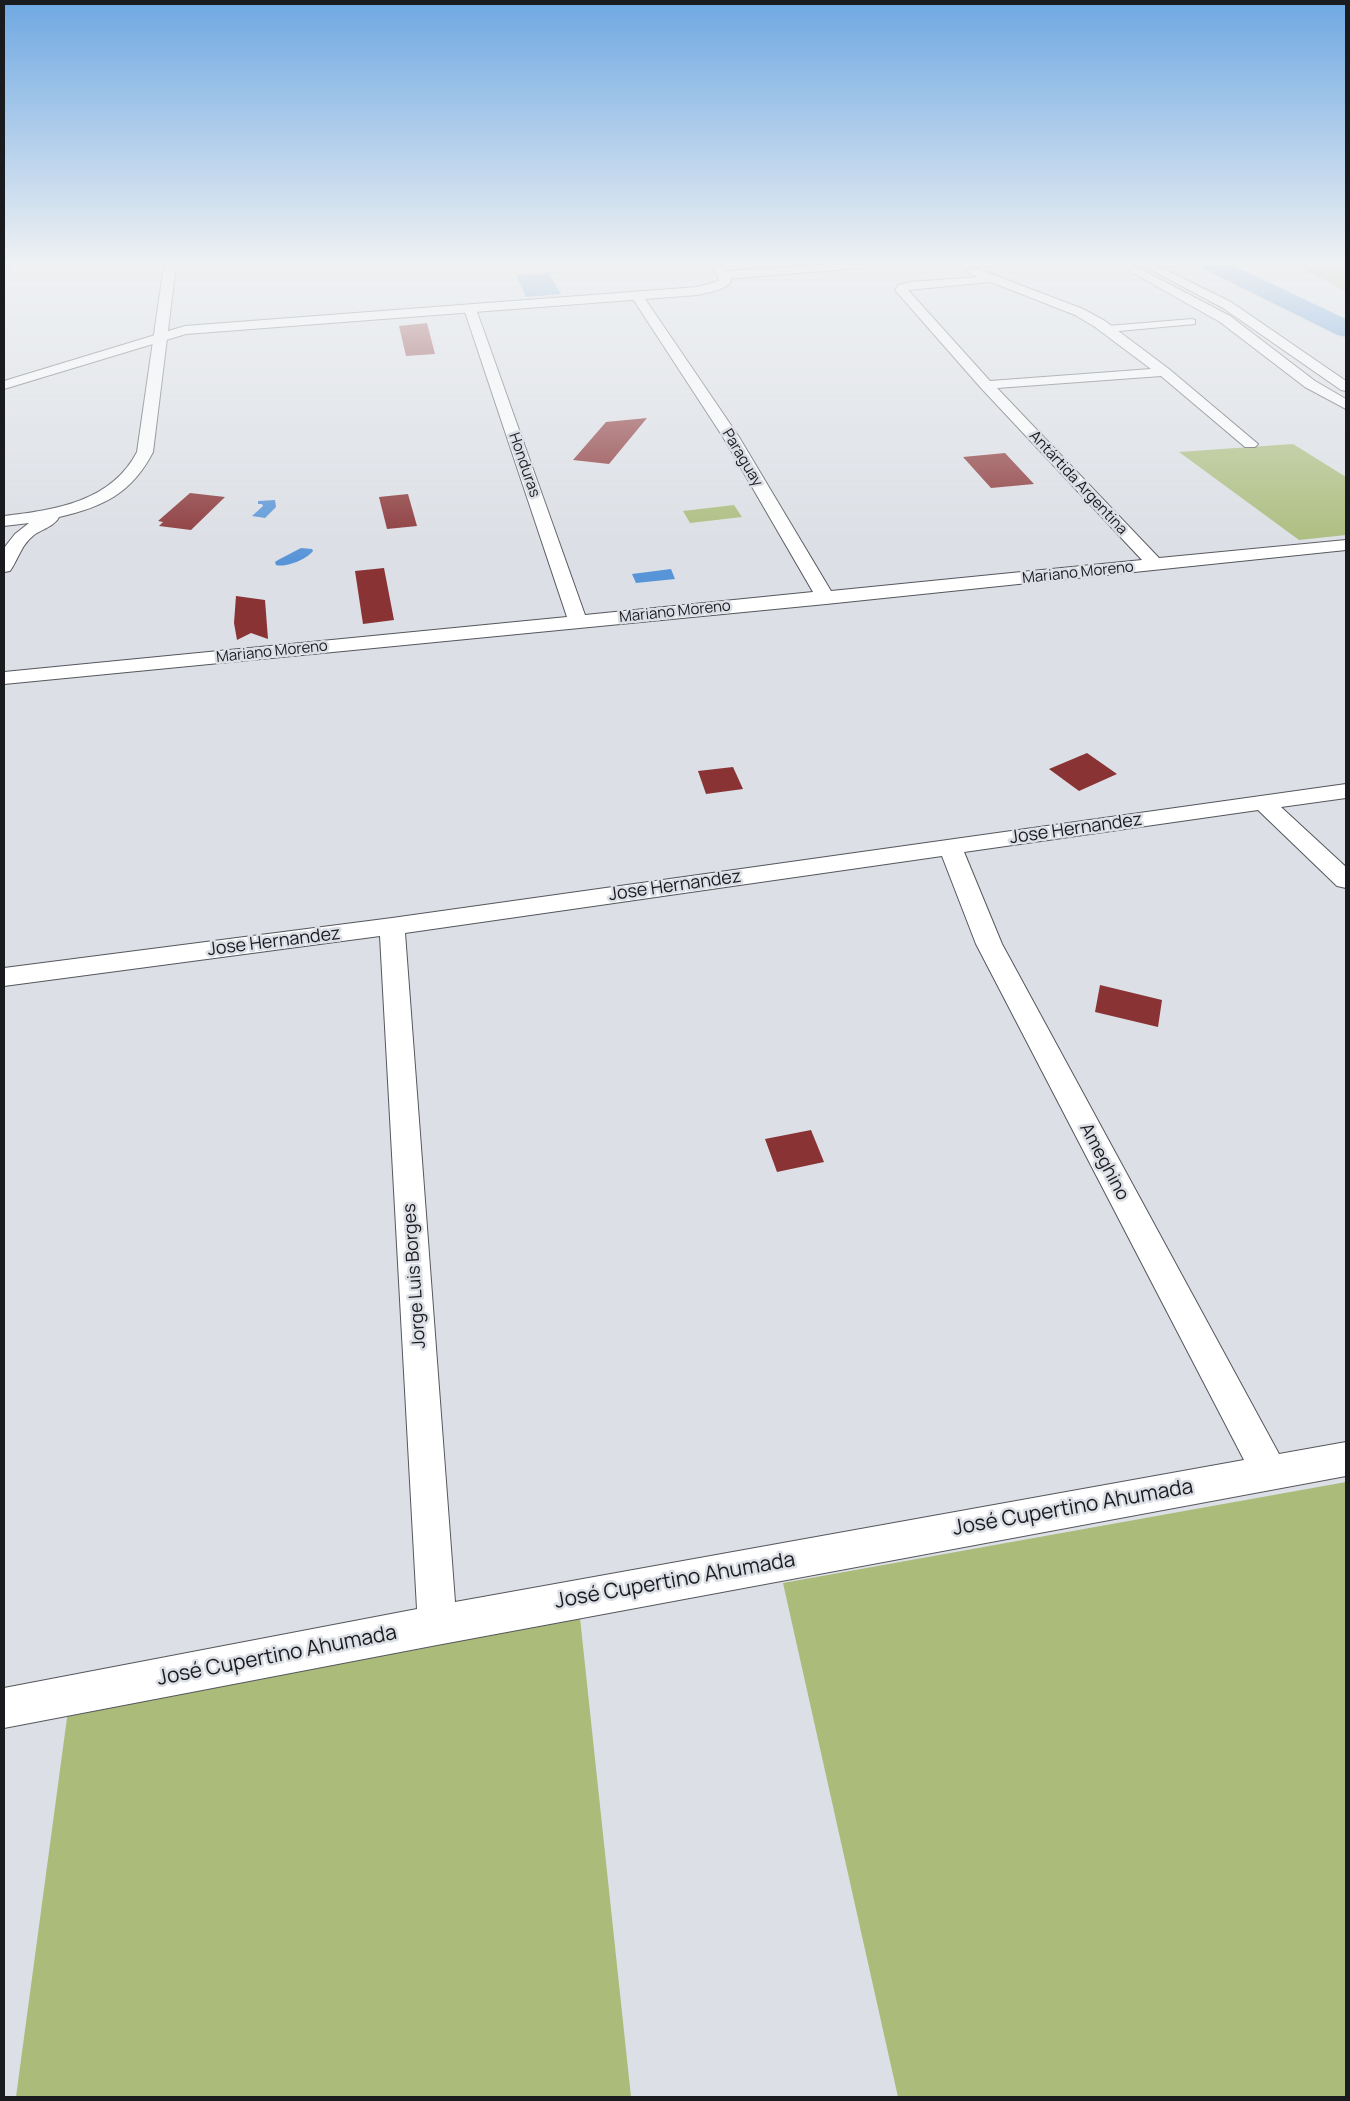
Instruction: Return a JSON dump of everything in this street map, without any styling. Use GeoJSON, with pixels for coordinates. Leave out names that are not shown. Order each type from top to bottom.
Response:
{"type":"FeatureCollection","features":[{"type":"Feature","properties":{"kind":"street"},"geometry":{"type":"LineString","coordinates":[[4,385],[74,363]]}},
{"type":"Feature","properties":{"kind":"street"},"geometry":{"type":"LineString","coordinates":[[6,561],[14,544],[42,522],[114,490],[137,469],[143,458],[157,363]]}},
{"type":"Feature","properties":{"kind":"street","name":"Honduras"},"geometry":{"type":"LineString","coordinates":[[489,363],[578,622]]}},
{"type":"Feature","properties":{"kind":"street","name":"Paraguay"},"geometry":{"type":"LineString","coordinates":[[682,363],[731,437],[826,598]]}},
{"type":"Feature","properties":{"kind":"street","name":"Antártida Argentina"},"geometry":{"type":"LineString","coordinates":[[966,363],[1156,565]]}},
{"type":"Feature","properties":{"kind":"street"},"geometry":{"type":"LineString","coordinates":[[1152,363],[1250,444]]}},
{"type":"Feature","properties":{"kind":"street"},"geometry":{"type":"LineString","coordinates":[[1283,363],[1310,384],[1346,405]]}},
{"type":"Feature","properties":{"kind":"street"},"geometry":{"type":"LineString","coordinates":[[1311,363],[1346,387]]}},
{"type":"Feature","properties":{"kind":"street"},"geometry":{"type":"LineString","coordinates":[[986,385],[1164,372]]}},
{"type":"Feature","properties":{"kind":"street"},"geometry":{"type":"LineString","coordinates":[[4,521],[64,511]]}},
{"type":"Feature","properties":{"kind":"street"},"geometry":{"type":"LineString","coordinates":[[4,535],[6,561]]}},
{"type":"Feature","properties":{"kind":"street","name":"Mariano Moreno"},"geometry":{"type":"LineString","coordinates":[[4,678],[1346,545]]}},
{"type":"Feature","properties":{"kind":"street","name":"Jose Hernandez"},"geometry":{"type":"LineString","coordinates":[[4,978],[392,926],[1346,791]]}},
{"type":"Feature","properties":{"kind":"street"},"geometry":{"type":"LineString","coordinates":[[1263,803],[1346,880]]}},
{"type":"Feature","properties":{"kind":"street","name":"Ameghino"},"geometry":{"type":"LineString","coordinates":[[950,847],[989,944],[1269,1471]]}},
{"type":"Feature","properties":{"kind":"street","name":"Jorge Luis Borges"},"geometry":{"type":"LineString","coordinates":[[392,926],[437,1625]]}},
{"type":"Feature","properties":{"kind":"street","name":"José Cupertino Ahumada"},"geometry":{"type":"LineString","coordinates":[[4,1708],[437,1625],[1269,1471],[1346,1459]]}},
{"type":"Feature","properties":{"kind":"green space"},"geometry":{"type":"Polygon","coordinates":[[[1293,444],[1346,477],[1346,535],[1299,540],[1179,452],[1293,444]]]}},
{"type":"Feature","properties":{"kind":"green space"},"geometry":{"type":"Polygon","coordinates":[[[734,505],[742,517],[690,523],[683,511],[734,505]]]}},
{"type":"Feature","properties":{"kind":"green space"},"geometry":{"type":"Polygon","coordinates":[[[1346,1482],[1346,2097],[898,2097],[783,1583],[1346,1482]]]}},
{"type":"Feature","properties":{"kind":"green space"},"geometry":{"type":"Polygon","coordinates":[[[580,1618],[631,2097],[16,2097],[69,1703],[580,1618]]]}},
{"type":"Feature","properties":{"kind":"water"},"geometry":{"type":"Polygon","coordinates":[[[275,500],[276,507],[265,518],[252,516],[263,506],[258,504],[258,501],[275,500]]]}},
{"type":"Feature","properties":{"kind":"water"},"geometry":{"type":"Polygon","coordinates":[[[301,548],[312,549],[313,551],[296,562],[280,566],[276,565],[275,562],[301,548]]]}},
{"type":"Feature","properties":{"kind":"water"},"geometry":{"type":"Polygon","coordinates":[[[671,569],[675,579],[636,583],[632,574],[671,569]]]}},
{"type":"Feature","properties":{"kind":"building"},"geometry":{"type":"Polygon","coordinates":[[[647,418],[609,464],[573,460],[606,422],[647,418]]]}},
{"type":"Feature","properties":{"kind":"building"},"geometry":{"type":"Polygon","coordinates":[[[1005,453],[1034,484],[991,488],[963,457],[1005,453]]]}},
{"type":"Feature","properties":{"kind":"building"},"geometry":{"type":"Polygon","coordinates":[[[190,493],[225,497],[191,530],[159,526],[163,522],[158,521],[190,493]]]}},
{"type":"Feature","properties":{"kind":"building"},"geometry":{"type":"Polygon","coordinates":[[[408,494],[417,526],[387,529],[379,497],[408,494]]]}},
{"type":"Feature","properties":{"kind":"building"},"geometry":{"type":"Polygon","coordinates":[[[384,568],[394,620],[363,624],[355,571],[384,568]]]}},
{"type":"Feature","properties":{"kind":"building"},"geometry":{"type":"Polygon","coordinates":[[[236,596],[265,600],[268,639],[251,633],[237,640],[234,623],[236,596]]]}},
{"type":"Feature","properties":{"kind":"building"},"geometry":{"type":"Polygon","coordinates":[[[1087,753],[1117,774],[1079,791],[1049,769],[1087,753]]]}},
{"type":"Feature","properties":{"kind":"building"},"geometry":{"type":"Polygon","coordinates":[[[733,767],[743,789],[706,794],[698,771],[733,767]]]}},
{"type":"Feature","properties":{"kind":"building"},"geometry":{"type":"Polygon","coordinates":[[[1100,985],[1162,1000],[1158,1027],[1095,1012],[1100,985]]]}},
{"type":"Feature","properties":{"kind":"building"},"geometry":{"type":"Polygon","coordinates":[[[811,1130],[824,1162],[777,1172],[765,1139],[811,1130]]]}}]}
